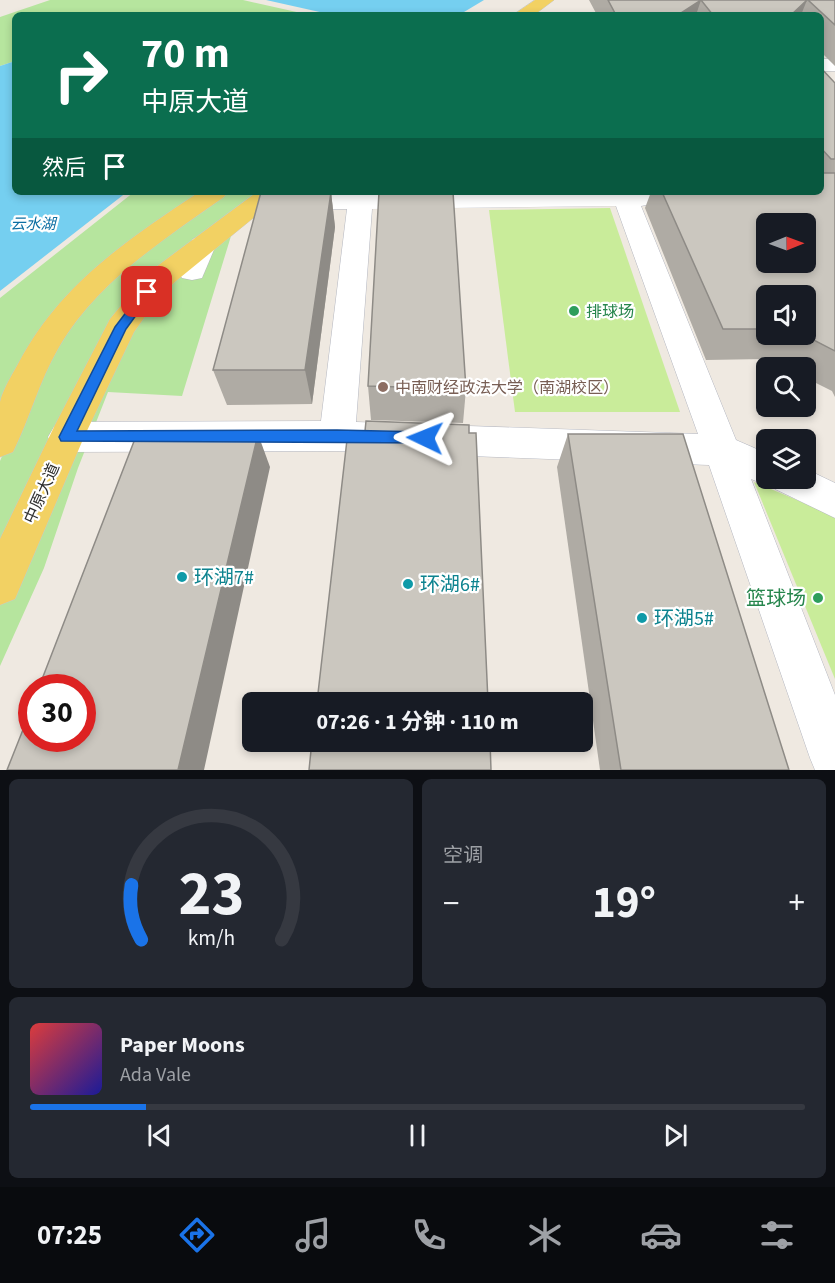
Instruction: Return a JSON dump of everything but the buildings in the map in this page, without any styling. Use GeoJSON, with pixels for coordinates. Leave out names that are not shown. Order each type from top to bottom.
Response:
{"type":"FeatureCollection","features":[{"type":"Feature","properties":{"kind":"main road"},"geometry":{"type":"LineString","coordinates":[[527,12],[546,0]]}},
{"type":"Feature","properties":{"kind":"main road"},"geometry":{"type":"LineString","coordinates":[[0,442],[44,345],[78,299],[106,273],[211,195]]}},
{"type":"Feature","properties":{"kind":"main road","name":"中原大道"},"geometry":{"type":"LineString","coordinates":[[0,585],[66,437],[112,344],[134,308],[166,274],[198,258],[266,197]]}},
{"type":"Feature","properties":{"kind":"street"},"geometry":{"type":"LineString","coordinates":[[266,197],[360,201],[523,196],[651,197],[722,450],[835,758]]}},
{"type":"Feature","properties":{"kind":"street"},"geometry":{"type":"LineString","coordinates":[[337,436],[360,201]]}},
{"type":"Feature","properties":{"kind":"street"},"geometry":{"type":"LineString","coordinates":[[66,437],[337,436],[722,450],[756,465]]}},
{"type":"Feature","properties":{"kind":"street"},"geometry":{"type":"LineString","coordinates":[[810,489],[835,501]]}},
{"type":"Feature","properties":{"kind":"green space"},"geometry":{"type":"Polygon","coordinates":[[[50,0],[243,0],[297,12],[15,12],[50,0]]]}},
{"type":"Feature","properties":{"kind":"green space"},"geometry":{"type":"Polygon","coordinates":[[[12,13],[12,62],[0,66],[0,17],[12,13]]]}},
{"type":"Feature","properties":{"kind":"green space"},"geometry":{"type":"Polygon","coordinates":[[[130,195],[204,195],[104,267],[0,422],[0,298],[130,195]]]}},
{"type":"Feature","properties":{"kind":"green space"},"geometry":{"type":"Polygon","coordinates":[[[218,195],[260,195],[231,236],[182,396],[108,392],[78,468],[44,568],[0,666],[0,461],[23,407],[66,324],[125,264],[218,195]]]}},
{"type":"Feature","properties":{"kind":"green space","name":"排球场"},"geometry":{"type":"Polygon","coordinates":[[[610,208],[680,412],[515,412],[489,210],[610,208]]]}},
{"type":"Feature","properties":{"kind":"green space","name":"篮球场"},"geometry":{"type":"Polygon","coordinates":[[[757,489],[771,489],[835,516],[835,679],[757,489]]]}},
{"type":"Feature","properties":{"kind":"water"},"geometry":{"type":"Polygon","coordinates":[[[266,0],[484,0],[464,12],[320,12],[266,0]]]}},
{"type":"Feature","properties":{"kind":"water","name":"云水湖"},"geometry":{"type":"Polygon","coordinates":[[[12,62],[12,195],[123,195],[0,291],[0,66],[12,62]]]}},
{"type":"Feature","properties":{"kind":"place","name":"排球场"},"geometry":{"type":"Point","coordinates":[574,311]}},
{"type":"Feature","properties":{"kind":"place","name":"中南财经政法大学（南湖校区）"},"geometry":{"type":"Point","coordinates":[383,387]}},
{"type":"Feature","properties":{"kind":"place","name":"环湖7#"},"geometry":{"type":"Point","coordinates":[182,577]}},
{"type":"Feature","properties":{"kind":"place","name":"环湖6#"},"geometry":{"type":"Point","coordinates":[408,584]}},
{"type":"Feature","properties":{"kind":"place","name":"篮球场"},"geometry":{"type":"Point","coordinates":[818,598]}},
{"type":"Feature","properties":{"kind":"place","name":"环湖5#"},"geometry":{"type":"Point","coordinates":[642,618]}},
{"type":"Feature","properties":{"kind":"route"},"geometry":{"type":"LineString","coordinates":[[147,292],[121,327],[66,437],[425,438]]}}]}
